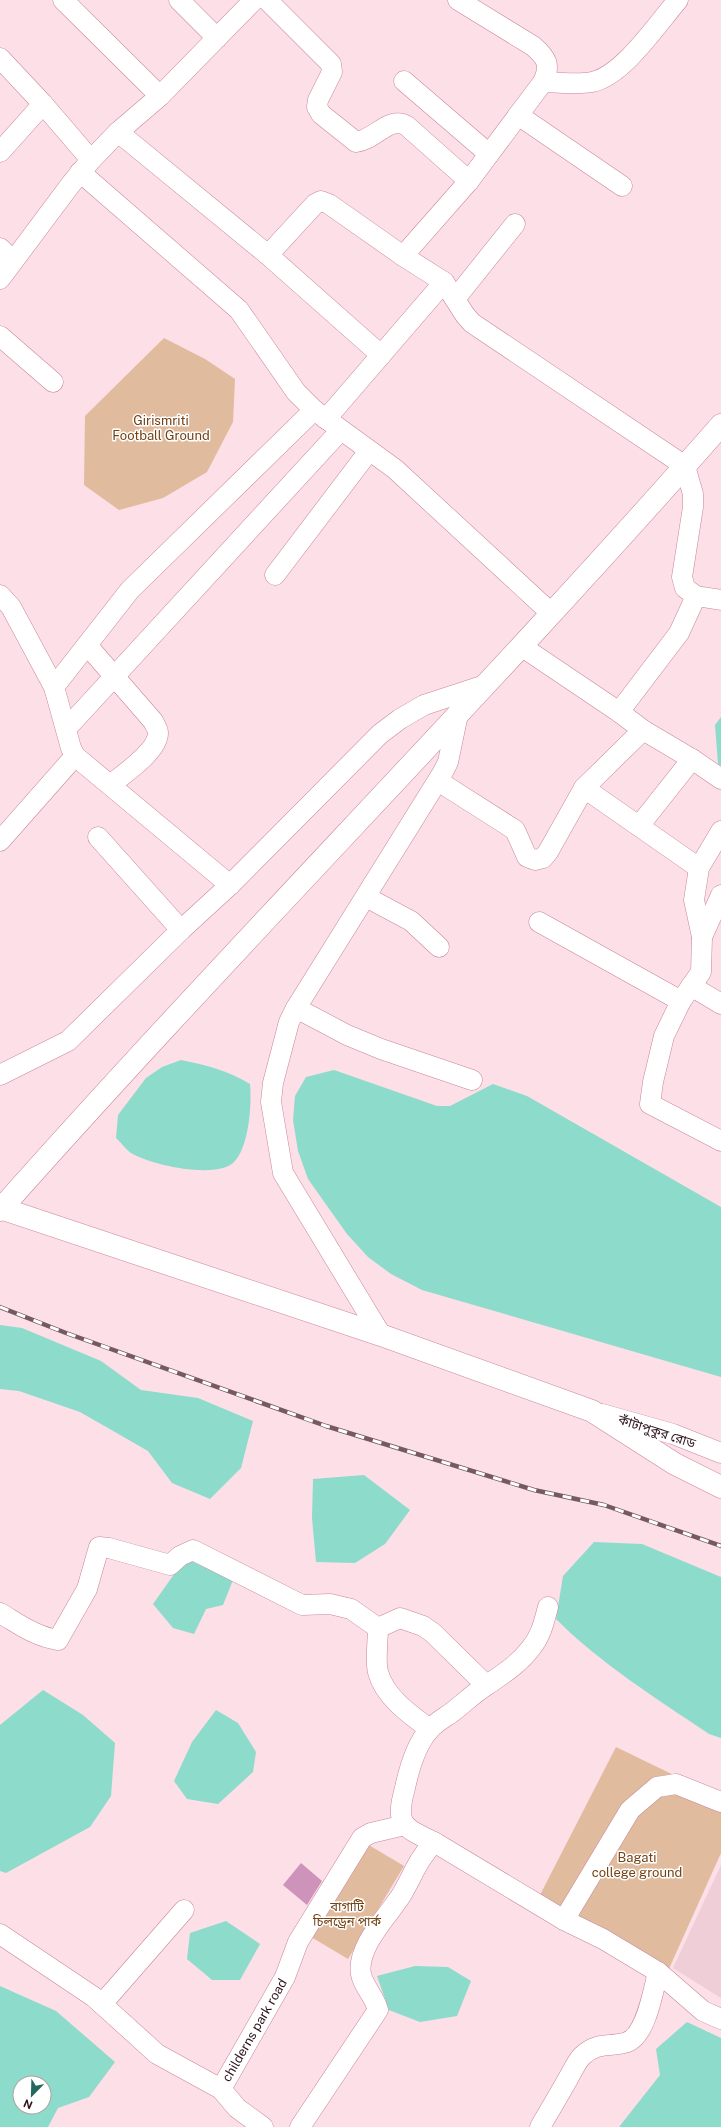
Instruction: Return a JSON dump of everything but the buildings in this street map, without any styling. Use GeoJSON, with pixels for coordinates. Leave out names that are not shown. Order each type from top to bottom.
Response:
{"type":"FeatureCollection","features":[{"type":"Feature","properties":{"kind":"main road"},"geometry":{"type":"LineString","coordinates":[[721,425],[521,646],[297,885],[0,1209],[382,1335],[592,1411],[675,1464],[721,1487]]}},
{"type":"Feature","properties":{"kind":"street"},"geometry":{"type":"LineString","coordinates":[[63,0],[160,96]]}},
{"type":"Feature","properties":{"kind":"street"},"geometry":{"type":"LineString","coordinates":[[179,0],[217,38]]}},
{"type":"Feature","properties":{"kind":"street"},"geometry":{"type":"LineString","coordinates":[[0,279],[6,255],[86,166],[118,132],[160,96],[254,0]]}},
{"type":"Feature","properties":{"kind":"street"},"geometry":{"type":"LineString","coordinates":[[267,0],[331,64],[332,72],[318,100],[318,107],[321,114],[356,142],[364,141],[393,122],[400,122],[408,126],[469,181]]}},
{"type":"Feature","properties":{"kind":"street"},"geometry":{"type":"LineString","coordinates":[[403,256],[469,181],[543,82],[548,72],[547,63],[542,54],[458,0]]}},
{"type":"Feature","properties":{"kind":"street"},"geometry":{"type":"LineString","coordinates":[[543,82],[592,82],[608,76],[623,65],[678,0]]}},
{"type":"Feature","properties":{"kind":"street"},"geometry":{"type":"LineString","coordinates":[[0,58],[44,104],[86,166],[239,310],[296,392],[327,419],[395,469],[551,613]]}},
{"type":"Feature","properties":{"kind":"street"},"geometry":{"type":"LineString","coordinates":[[404,81],[489,154]]}},
{"type":"Feature","properties":{"kind":"street"},"geometry":{"type":"LineString","coordinates":[[0,152],[44,104]]}},
{"type":"Feature","properties":{"kind":"street"},"geometry":{"type":"LineString","coordinates":[[518,115],[622,186]]}},
{"type":"Feature","properties":{"kind":"street"},"geometry":{"type":"LineString","coordinates":[[118,132],[268,255],[381,355]]}},
{"type":"Feature","properties":{"kind":"street"},"geometry":{"type":"LineString","coordinates":[[268,255],[315,204],[321,201],[329,204],[403,256],[444,282],[466,315],[480,328],[685,466],[693,494],[693,507],[682,577],[684,588],[696,596],[721,600]]}},
{"type":"Feature","properties":{"kind":"street"},"geometry":{"type":"LineString","coordinates":[[455,299],[515,224]]}},
{"type":"Feature","properties":{"kind":"street"},"geometry":{"type":"LineString","coordinates":[[66,729],[115,676],[327,419],[444,282]]}},
{"type":"Feature","properties":{"kind":"street"},"geometry":{"type":"LineString","coordinates":[[0,336],[53,382]]}},
{"type":"Feature","properties":{"kind":"street"},"geometry":{"type":"LineString","coordinates":[[54,687],[130,590],[327,419]]}},
{"type":"Feature","properties":{"kind":"street"},"geometry":{"type":"LineString","coordinates":[[276,576],[369,450]]}},
{"type":"Feature","properties":{"kind":"street"},"geometry":{"type":"LineString","coordinates":[[0,595],[11,607],[54,687],[75,756],[230,885]]}},
{"type":"Feature","properties":{"kind":"street"},"geometry":{"type":"LineString","coordinates":[[619,712],[679,633],[696,596]]}},
{"type":"Feature","properties":{"kind":"street"},"geometry":{"type":"LineString","coordinates":[[87,645],[153,721],[158,731],[157,740],[151,750],[110,785]]}},
{"type":"Feature","properties":{"kind":"street"},"geometry":{"type":"LineString","coordinates":[[521,646],[619,712],[643,730],[692,759],[721,779]]}},
{"type":"Feature","properties":{"kind":"street"},"geometry":{"type":"LineString","coordinates":[[0,1075],[68,1041],[180,930],[230,885],[380,734],[400,719],[424,705],[485,685]]}},
{"type":"Feature","properties":{"kind":"street"},"geometry":{"type":"LineString","coordinates":[[382,1335],[283,1173],[271,1102],[277,1067],[289,1022],[296,1008],[438,781],[448,762],[458,714]]}},
{"type":"Feature","properties":{"kind":"street"},"geometry":{"type":"LineString","coordinates":[[438,781],[515,830],[527,857],[535,860],[543,858],[548,852],[584,788],[643,730]]}},
{"type":"Feature","properties":{"kind":"street"},"geometry":{"type":"LineString","coordinates":[[0,841],[75,756]]}},
{"type":"Feature","properties":{"kind":"street"},"geometry":{"type":"LineString","coordinates":[[639,826],[692,759]]}},
{"type":"Feature","properties":{"kind":"street"},"geometry":{"type":"LineString","coordinates":[[584,788],[700,868]]}},
{"type":"Feature","properties":{"kind":"street"},"geometry":{"type":"LineString","coordinates":[[721,831],[700,868],[694,900],[702,937],[701,972],[686,994],[664,1036],[653,1082],[650,1104],[721,1141]]}},
{"type":"Feature","properties":{"kind":"street"},"geometry":{"type":"LineString","coordinates":[[98,837],[180,930]]}},
{"type":"Feature","properties":{"kind":"street"},"geometry":{"type":"LineString","coordinates":[[702,937],[721,895]]}},
{"type":"Feature","properties":{"kind":"street"},"geometry":{"type":"LineString","coordinates":[[366,897],[411,921],[439,947]]}},
{"type":"Feature","properties":{"kind":"street"},"geometry":{"type":"LineString","coordinates":[[539,922],[686,994],[721,1004]]}},
{"type":"Feature","properties":{"kind":"street"},"geometry":{"type":"LineString","coordinates":[[296,1008],[347,1035],[381,1049],[472,1080]]}},
{"type":"Feature","properties":{"kind":"street","name":"কাঁটাপুকুর রোড"},"geometry":{"type":"LineString","coordinates":[[592,1411],[672,1434],[721,1453]]}},
{"type":"Feature","properties":{"kind":"street"},"geometry":{"type":"LineString","coordinates":[[0,1613],[23,1628],[46,1638],[58,1640],[87,1589],[100,1547],[109,1548],[170,1565],[180,1556],[193,1550],[302,1605],[330,1604],[351,1609],[378,1628]]}},
{"type":"Feature","properties":{"kind":"street"},"geometry":{"type":"LineString","coordinates":[[548,1606],[540,1636],[530,1649],[507,1673],[486,1685],[430,1729],[422,1739],[408,1773],[399,1812],[404,1824],[414,1833],[434,1842],[564,1920],[603,1939],[658,1972],[703,2011],[721,2019]]}},
{"type":"Feature","properties":{"kind":"street"},"geometry":{"type":"LineString","coordinates":[[378,1628],[400,1618],[423,1626],[448,1646],[486,1685]]}},
{"type":"Feature","properties":{"kind":"street"},"geometry":{"type":"LineString","coordinates":[[378,1628],[378,1671],[382,1683],[387,1691],[415,1718],[430,1729]]}},
{"type":"Feature","properties":{"kind":"street"},"geometry":{"type":"LineString","coordinates":[[564,1920],[630,1810],[657,1787],[676,1784],[721,1802]]}},
{"type":"Feature","properties":{"kind":"street","name":"childerns park road"},"geometry":{"type":"LineString","coordinates":[[0,1934],[102,2004],[158,2054],[221,2089],[285,1977],[298,1942],[362,1838],[370,1833],[404,1824]]}},
{"type":"Feature","properties":{"kind":"street"},"geometry":{"type":"LineString","coordinates":[[300,2127],[378,2010],[376,2001],[361,1975],[362,1956],[374,1932],[402,1893],[422,1856],[434,1842]]}},
{"type":"Feature","properties":{"kind":"street"},"geometry":{"type":"LineString","coordinates":[[102,2004],[184,1910]]}},
{"type":"Feature","properties":{"kind":"street"},"geometry":{"type":"LineString","coordinates":[[540,2127],[581,2057],[592,2048],[607,2043],[625,2043],[638,2034],[650,2007],[658,1972]]}},
{"type":"Feature","properties":{"kind":"street"},"geometry":{"type":"LineString","coordinates":[[221,2089],[237,2108],[263,2127]]}},
{"type":"Feature","properties":{"kind":"shaded area"},"geometry":{"type":"Polygon","coordinates":[[[721,717],[721,766],[718,764],[715,725],[721,717]]]}},
{"type":"Feature","properties":{"kind":"shaded area"},"geometry":{"type":"Polygon","coordinates":[[[181,1060],[217,1069],[234,1075],[250,1084],[250,1114],[243,1148],[233,1163],[224,1168],[198,1170],[167,1166],[152,1162],[131,1153],[116,1138],[118,1115],[146,1078],[162,1067],[181,1060]]]}},
{"type":"Feature","properties":{"kind":"shaded area"},"geometry":{"type":"Polygon","coordinates":[[[334,1070],[437,1106],[450,1106],[493,1084],[527,1096],[721,1207],[721,1377],[422,1290],[391,1274],[368,1257],[347,1234],[308,1179],[298,1151],[293,1120],[295,1096],[306,1077],[334,1070]]]}},
{"type":"Feature","properties":{"kind":"shaded area"},"geometry":{"type":"Polygon","coordinates":[[[0,1325],[22,1328],[101,1361],[141,1390],[198,1398],[253,1421],[241,1468],[210,1499],[172,1483],[148,1451],[80,1412],[19,1391],[0,1389],[0,1325]]]}},
{"type":"Feature","properties":{"kind":"shaded area"},"geometry":{"type":"Polygon","coordinates":[[[364,1475],[410,1510],[385,1544],[355,1563],[316,1562],[312,1518],[313,1479],[364,1475]]]}},
{"type":"Feature","properties":{"kind":"shaded area"},"geometry":{"type":"Polygon","coordinates":[[[594,1542],[642,1544],[721,1577],[721,1738],[709,1734],[610,1666],[556,1619],[563,1576],[594,1542]]]}},
{"type":"Feature","properties":{"kind":"shaded area"},"geometry":{"type":"Polygon","coordinates":[[[189,1560],[233,1580],[223,1605],[206,1609],[194,1634],[173,1628],[153,1604],[182,1563],[189,1560]]]}},
{"type":"Feature","properties":{"kind":"shaded area"},"geometry":{"type":"Polygon","coordinates":[[[43,1690],[83,1715],[115,1743],[111,1796],[90,1827],[6,1873],[0,1871],[0,1725],[43,1690]]]}},
{"type":"Feature","properties":{"kind":"shaded area"},"geometry":{"type":"Polygon","coordinates":[[[216,1710],[238,1723],[256,1752],[253,1772],[218,1804],[187,1799],[174,1781],[192,1742],[216,1710]]]}},
{"type":"Feature","properties":{"kind":"shaded area"},"geometry":{"type":"Polygon","coordinates":[[[721,1865],[721,1998],[673,1968],[721,1865]]]}},
{"type":"Feature","properties":{"kind":"shaded area"},"geometry":{"type":"Polygon","coordinates":[[[226,1921],[260,1944],[240,1980],[212,1980],[187,1959],[190,1933],[226,1921]]]}},
{"type":"Feature","properties":{"kind":"shaded area"},"geometry":{"type":"Polygon","coordinates":[[[415,1966],[448,1967],[471,1981],[457,2016],[420,2022],[389,2010],[377,1976],[415,1966]]]}},
{"type":"Feature","properties":{"kind":"shaded area"},"geometry":{"type":"Polygon","coordinates":[[[0,1986],[56,2011],[115,2062],[89,2097],[58,2108],[48,2127],[0,2127],[0,1986]]]}},
{"type":"Feature","properties":{"kind":"shaded area"},"geometry":{"type":"Polygon","coordinates":[[[687,2022],[721,2038],[721,2127],[619,2127],[660,2075],[656,2049],[687,2022]]]}},
{"type":"Feature","properties":{"kind":"green space","name":"Girismriti Football Ground"},"geometry":{"type":"Polygon","coordinates":[[[164,338],[205,359],[235,379],[233,422],[207,472],[163,498],[119,510],[84,485],[85,416],[164,338]]]}},
{"type":"Feature","properties":{"kind":"green space","name":"Bagati college ground"},"geometry":{"type":"Polygon","coordinates":[[[616,1747],[721,1798],[721,1853],[668,1971],[540,1895],[616,1747]]]}},
{"type":"Feature","properties":{"kind":"green space","name":"বাগাটি চিলড্রেন পার্ক"},"geometry":{"type":"Polygon","coordinates":[[[362,1841],[404,1866],[348,1959],[306,1934],[362,1841]]]}},
{"type":"Feature","properties":{"kind":"railway"},"geometry":{"type":"LineString","coordinates":[[0,1307],[66,1333],[326,1426],[534,1490],[604,1505],[721,1546]]}}]}
